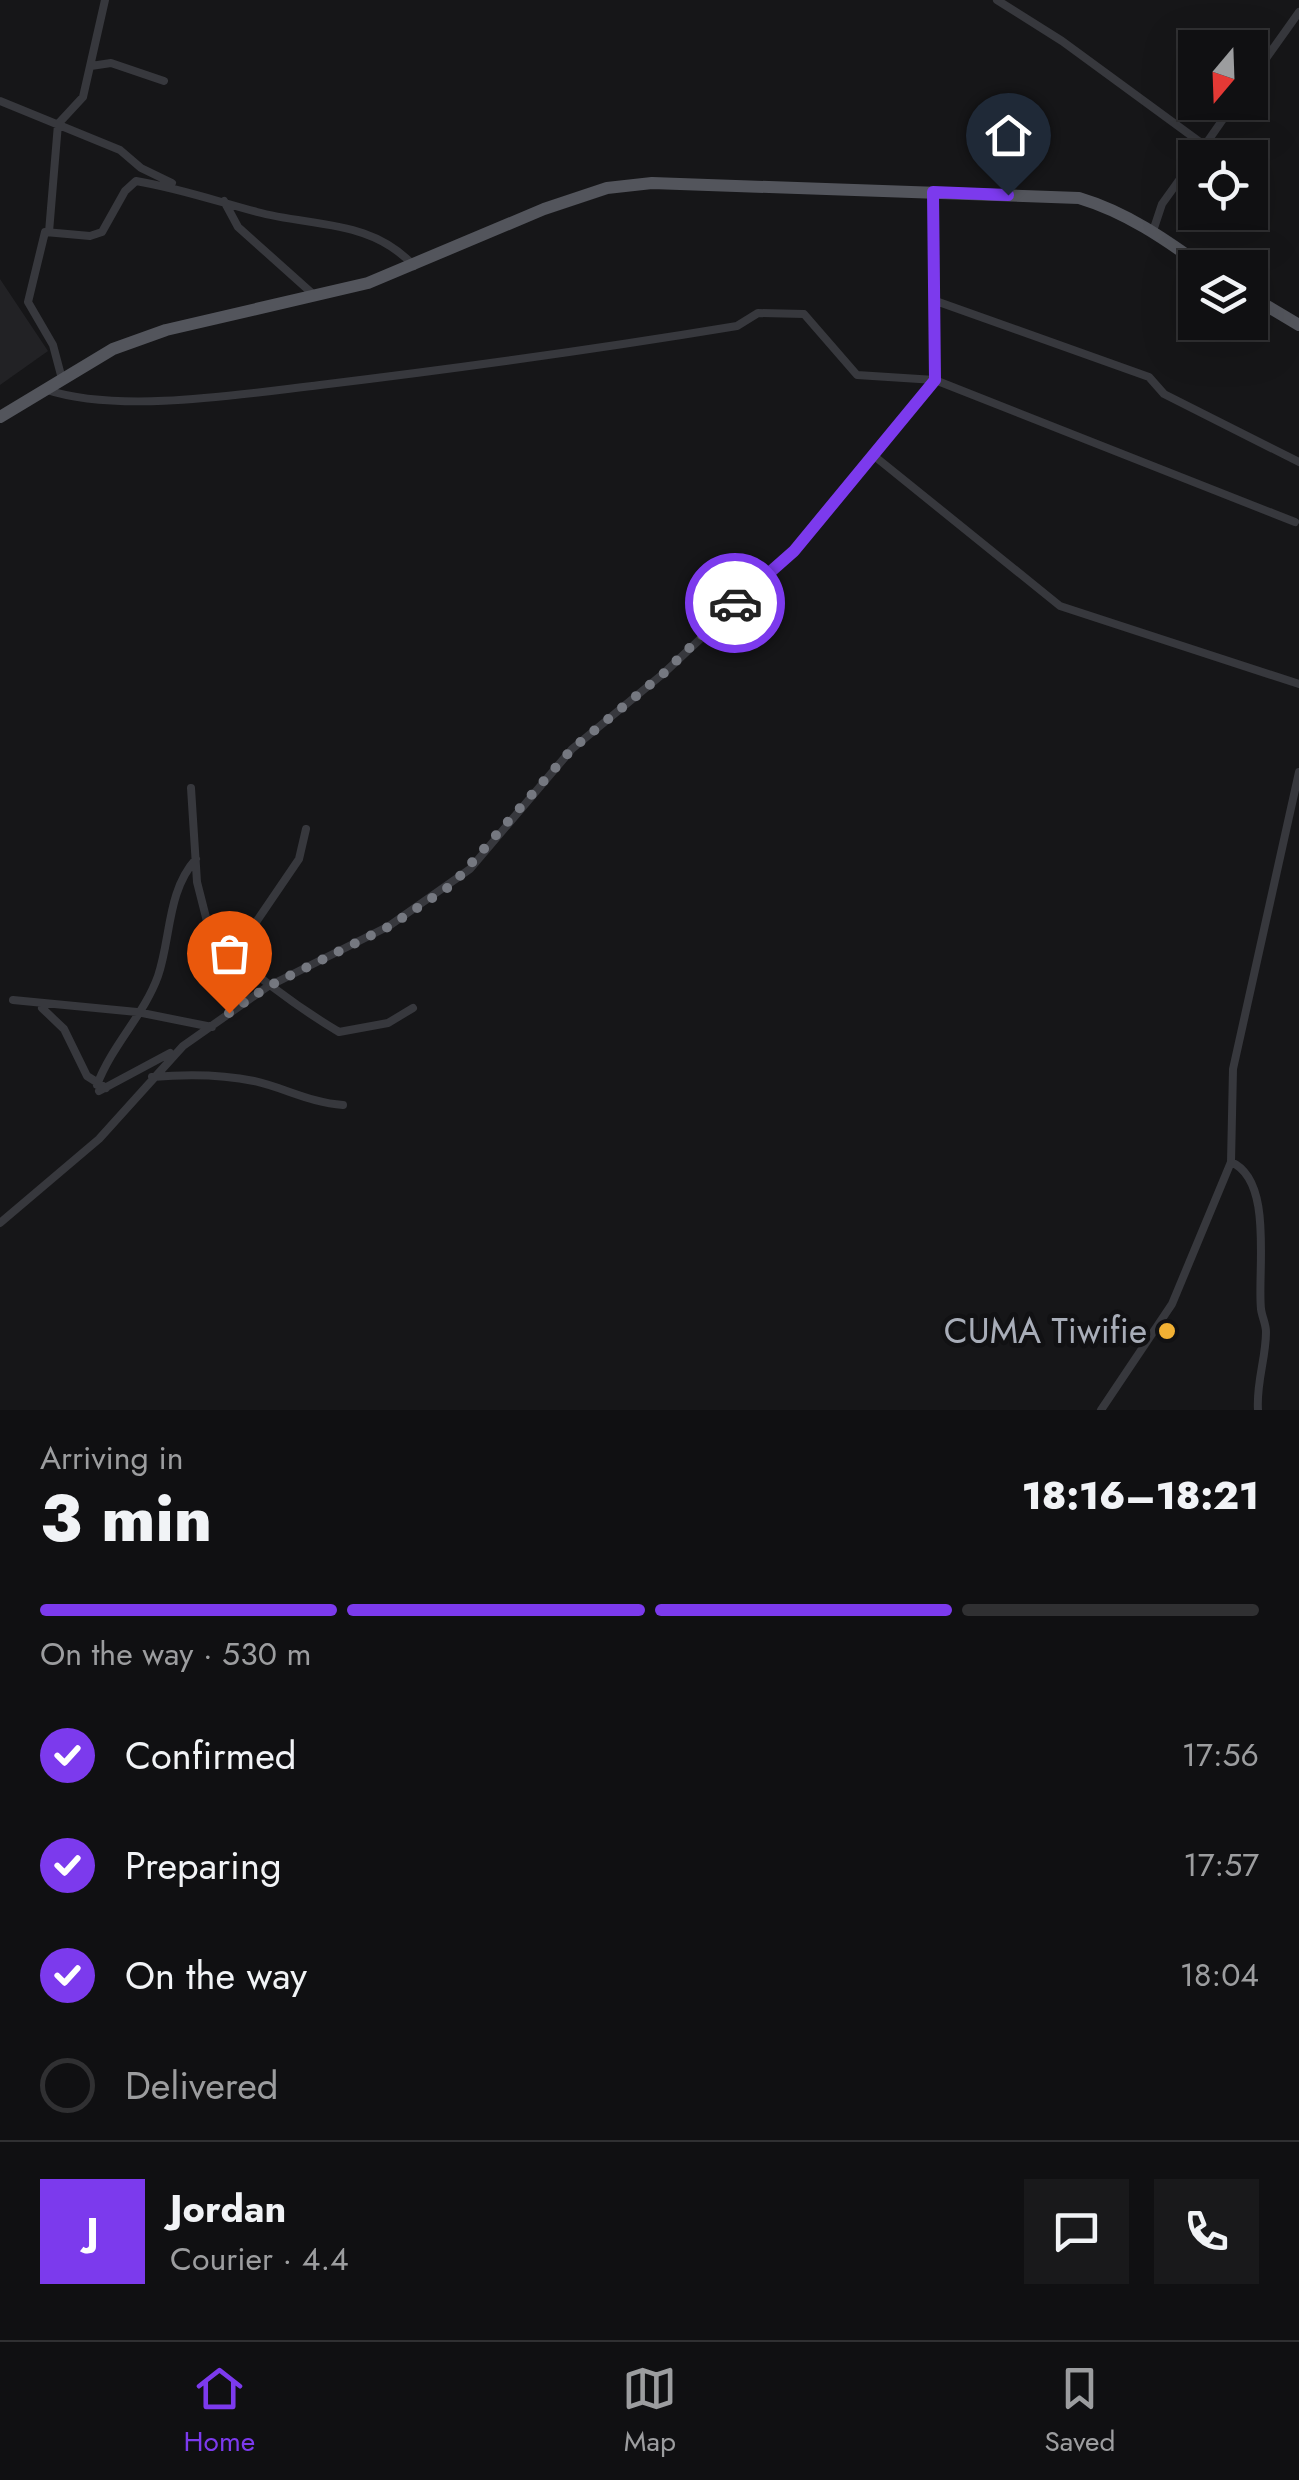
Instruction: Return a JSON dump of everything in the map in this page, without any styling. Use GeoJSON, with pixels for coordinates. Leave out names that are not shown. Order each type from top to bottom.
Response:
{"type":"FeatureCollection","features":[{"type":"Feature","properties":{"kind":"main road"},"geometry":{"type":"LineString","coordinates":[[0,417],[113,348],[166,330],[368,284],[544,209],[607,188],[652,184],[1079,198],[1107,206],[1180,250]]}},
{"type":"Feature","properties":{"kind":"main road"},"geometry":{"type":"LineString","coordinates":[[1268,307],[1299,325]]}},
{"type":"Feature","properties":{"kind":"street"},"geometry":{"type":"LineString","coordinates":[[49,233],[58,124],[83,98],[106,0]]}},
{"type":"Feature","properties":{"kind":"street"},"geometry":{"type":"LineString","coordinates":[[998,0],[1062,41],[1197,140]]}},
{"type":"Feature","properties":{"kind":"street"},"geometry":{"type":"LineString","coordinates":[[1268,56],[1299,14]]}},
{"type":"Feature","properties":{"kind":"street"},"geometry":{"type":"LineString","coordinates":[[91,66],[112,63],[164,81]]}},
{"type":"Feature","properties":{"kind":"street"},"geometry":{"type":"LineString","coordinates":[[0,101],[120,150],[141,168],[179,188]]}},
{"type":"Feature","properties":{"kind":"street"},"geometry":{"type":"LineString","coordinates":[[62,379],[52,345],[28,302],[36,256],[45,232],[52,229],[90,236],[102,232],[136,181],[179,188],[257,212],[368,233],[414,266]]}},
{"type":"Feature","properties":{"kind":"street"},"geometry":{"type":"LineString","coordinates":[[1153,231],[1162,204],[1178,182]]}},
{"type":"Feature","properties":{"kind":"street"},"geometry":{"type":"LineString","coordinates":[[101,1088],[183,1046],[267,987],[390,926],[453,884],[572,749],[664,673],[794,551],[935,380],[933,192]]}},
{"type":"Feature","properties":{"kind":"street"},"geometry":{"type":"LineString","coordinates":[[224,201],[238,227],[314,295]]}},
{"type":"Feature","properties":{"kind":"street"},"geometry":{"type":"LineString","coordinates":[[933,300],[1149,378],[1164,394],[1299,462]]}},
{"type":"Feature","properties":{"kind":"street"},"geometry":{"type":"LineString","coordinates":[[43,388],[75,399],[218,397],[532,360],[736,326],[758,313],[804,314],[857,375],[935,380],[1294,522]]}},
{"type":"Feature","properties":{"kind":"street"},"geometry":{"type":"LineString","coordinates":[[873,455],[1060,606],[1299,684]]}},
{"type":"Feature","properties":{"kind":"street"},"geometry":{"type":"LineString","coordinates":[[1101,1410],[1172,1304],[1231,1162],[1233,1069],[1299,772]]}},
{"type":"Feature","properties":{"kind":"street"},"geometry":{"type":"LineString","coordinates":[[191,788],[198,889],[211,937],[267,987],[284,992],[339,1032],[388,1023],[413,1008]]}},
{"type":"Feature","properties":{"kind":"street"},"geometry":{"type":"LineString","coordinates":[[234,954],[298,859],[306,829]]}},
{"type":"Feature","properties":{"kind":"street"},"geometry":{"type":"LineString","coordinates":[[101,1088],[107,1059],[158,976],[175,897],[196,859]]}},
{"type":"Feature","properties":{"kind":"street"},"geometry":{"type":"LineString","coordinates":[[13,1000],[40,1006],[138,1012],[212,1026]]}},
{"type":"Feature","properties":{"kind":"street"},"geometry":{"type":"LineString","coordinates":[[40,1006],[64,1030],[87,1076],[101,1088]]}},
{"type":"Feature","properties":{"kind":"street"},"geometry":{"type":"LineString","coordinates":[[0,1223],[99,1139],[183,1046]]}},
{"type":"Feature","properties":{"kind":"street"},"geometry":{"type":"LineString","coordinates":[[152,1078],[222,1076],[274,1086],[314,1103],[344,1105]]}},
{"type":"Feature","properties":{"kind":"street"},"geometry":{"type":"LineString","coordinates":[[1231,1162],[1244,1170],[1260,1218],[1261,1310],[1266,1331],[1256,1384],[1258,1410]]}},
{"type":"Feature","properties":{"kind":"shaded area"},"geometry":{"type":"Polygon","coordinates":[[[0,279],[48,351],[0,385],[0,279]]]}},
{"type":"Feature","properties":{"kind":"way so far"},"geometry":{"type":"LineString","coordinates":[[229,1013],[267,987],[390,926],[453,884],[572,749],[664,673],[735,603]]}},
{"type":"Feature","properties":{"kind":"place","name":"CUMA Tiwifie"},"geometry":{"type":"Point","coordinates":[1167,1331]}},
{"type":"Feature","properties":{"kind":"route"},"geometry":{"type":"LineString","coordinates":[[735,603],[794,551],[820,514],[935,380],[933,192],[1008,195]]}}]}
